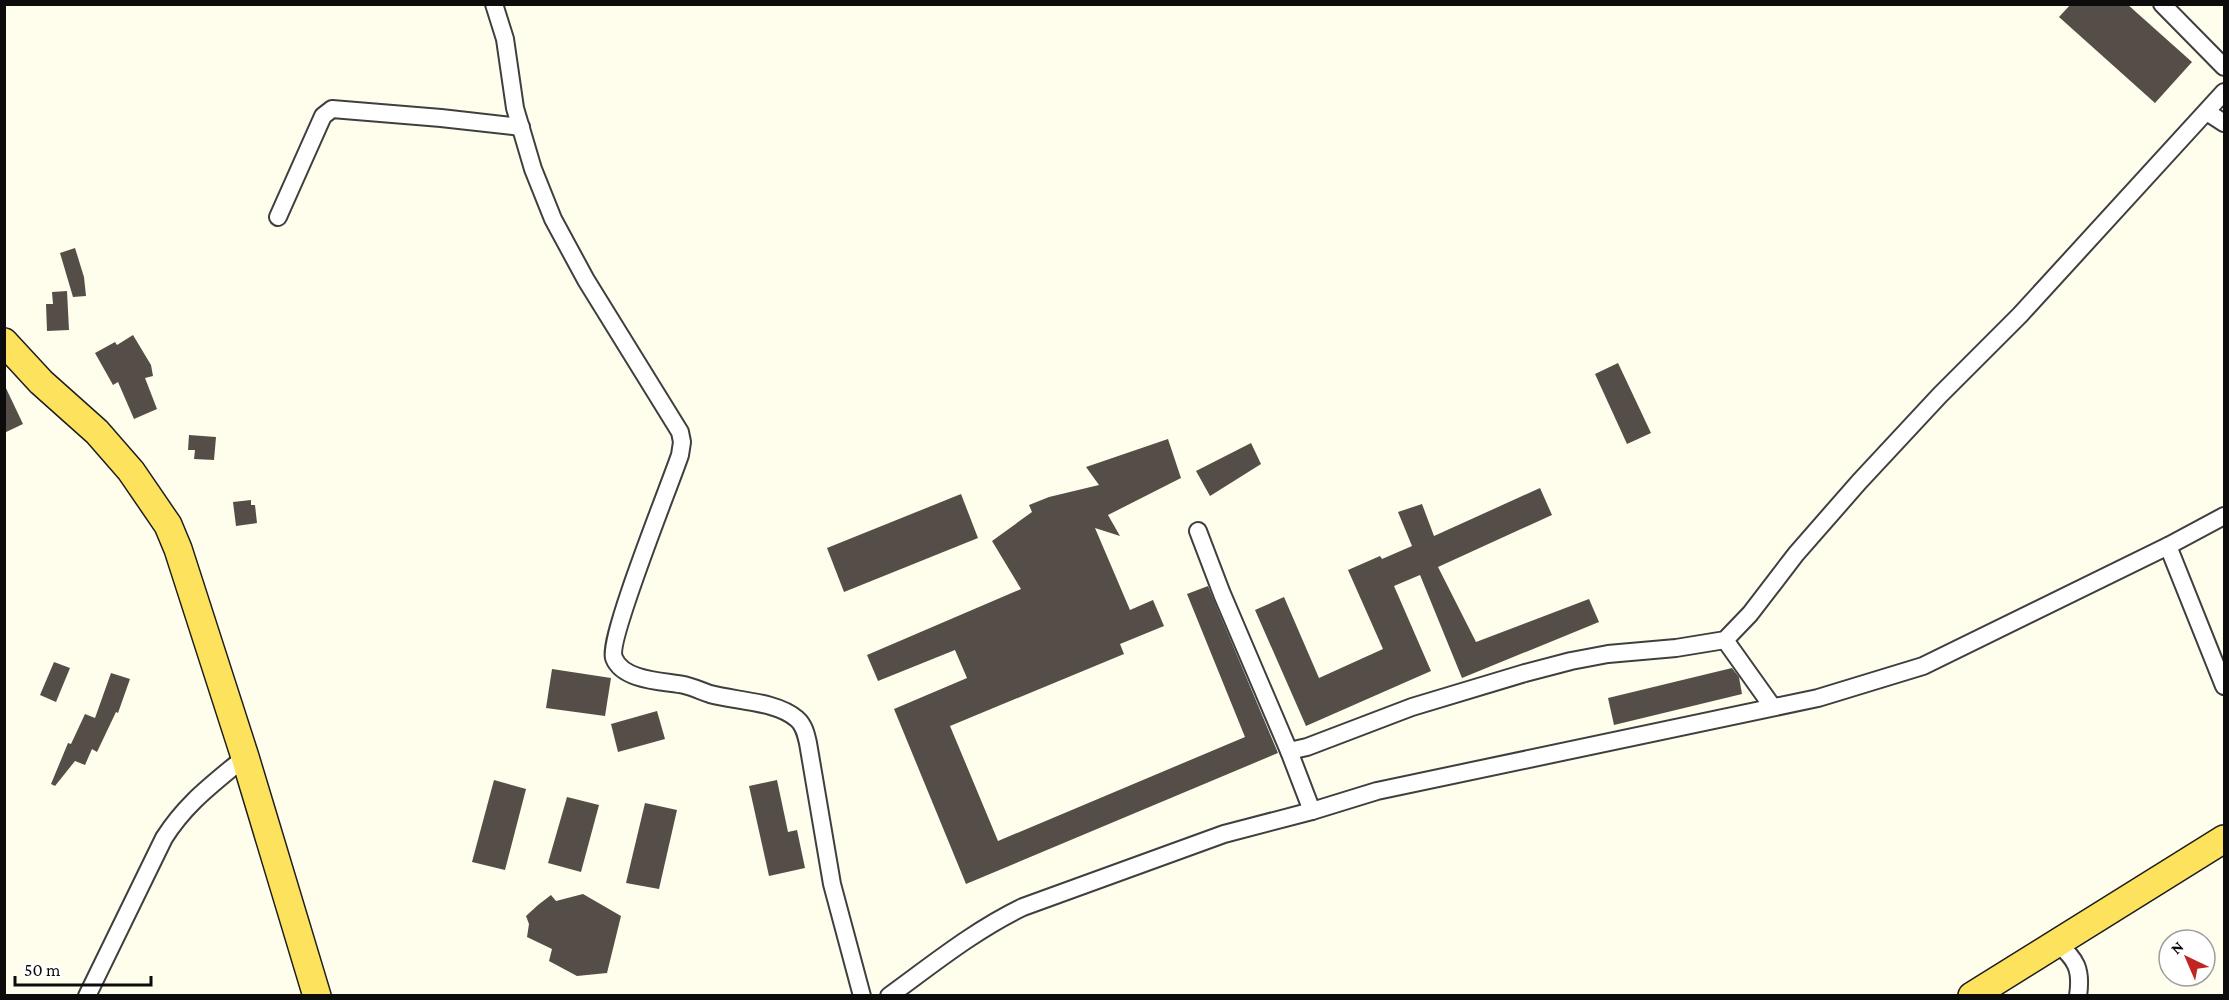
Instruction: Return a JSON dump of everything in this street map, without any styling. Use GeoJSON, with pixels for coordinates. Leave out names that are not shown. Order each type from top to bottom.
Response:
{"type":"FeatureCollection","features":[{"type":"Feature","properties":{"kind":"main road"},"geometry":{"type":"LineString","coordinates":[[4,342],[42,382],[109,445],[131,471],[168,525],[178,549],[245,758],[317,996]]}},
{"type":"Feature","properties":{"kind":"main road"},"geometry":{"type":"LineString","coordinates":[[1972,996],[2224,839]]}},
{"type":"Feature","properties":{"kind":"street"},"geometry":{"type":"LineString","coordinates":[[494,4],[504,39],[515,108],[533,168],[553,219],[586,280],[680,432],[680,455],[624,609],[613,651],[615,659],[626,671],[640,677],[779,709],[798,720],[805,730],[832,884],[862,996]]}},
{"type":"Feature","properties":{"kind":"street"},"geometry":{"type":"LineString","coordinates":[[2162,4],[2224,67]]}},
{"type":"Feature","properties":{"kind":"street"},"geometry":{"type":"LineString","coordinates":[[1289,751],[1307,747],[1412,707],[1534,670],[1608,654],[1676,648],[1725,640],[1859,482],[1940,395],[2020,315],[2224,92]]}},
{"type":"Feature","properties":{"kind":"street"},"geometry":{"type":"LineString","coordinates":[[278,217],[323,116],[332,109],[521,127]]}},
{"type":"Feature","properties":{"kind":"street"},"geometry":{"type":"LineString","coordinates":[[2207,112],[2224,123]]}},
{"type":"Feature","properties":{"kind":"street"},"geometry":{"type":"LineString","coordinates":[[889,996],[972,935],[998,919],[1023,907],[1224,834],[1377,791],[1818,698],[1923,666],[2168,546],[2224,516]]}},
{"type":"Feature","properties":{"kind":"street"},"geometry":{"type":"LineString","coordinates":[[1198,531],[1312,811]]}},
{"type":"Feature","properties":{"kind":"street"},"geometry":{"type":"LineString","coordinates":[[2168,546],[2224,686]]}},
{"type":"Feature","properties":{"kind":"street"},"geometry":{"type":"LineString","coordinates":[[1725,640],[1772,706]]}},
{"type":"Feature","properties":{"kind":"street"},"geometry":{"type":"LineString","coordinates":[[87,996],[164,838],[175,821],[188,805],[245,758]]}},
{"type":"Feature","properties":{"kind":"street"},"geometry":{"type":"LineString","coordinates":[[2057,943],[2074,957],[2078,971],[2078,996]]}},
{"type":"Feature","properties":{"kind":"building"},"geometry":{"type":"Polygon","coordinates":[[[2071,4],[2127,4],[2192,62],[2155,103],[2059,17],[2071,4]]]}},
{"type":"Feature","properties":{"kind":"building"},"geometry":{"type":"Polygon","coordinates":[[[75,248],[84,277],[86,296],[73,297],[60,253],[75,248]]]}},
{"type":"Feature","properties":{"kind":"building"},"geometry":{"type":"Polygon","coordinates":[[[67,291],[69,330],[47,331],[46,304],[53,304],[52,292],[67,291]]]}},
{"type":"Feature","properties":{"kind":"building"},"geometry":{"type":"Polygon","coordinates":[[[133,335],[151,365],[153,376],[145,378],[157,409],[134,419],[118,382],[113,385],[95,353],[115,342],[117,345],[133,335]]]}},
{"type":"Feature","properties":{"kind":"building"},"geometry":{"type":"Polygon","coordinates":[[[1618,363],[1651,433],[1627,444],[1595,374],[1618,363]]]}},
{"type":"Feature","properties":{"kind":"building"},"geometry":{"type":"Polygon","coordinates":[[[4,384],[23,424],[4,433],[4,384]]]}},
{"type":"Feature","properties":{"kind":"building"},"geometry":{"type":"Polygon","coordinates":[[[189,435],[216,437],[214,460],[194,459],[195,450],[188,450],[189,435]]]}},
{"type":"Feature","properties":{"kind":"building"},"geometry":{"type":"Polygon","coordinates":[[[1168,439],[1181,478],[1108,515],[1120,536],[1095,528],[1130,610],[1153,600],[1164,626],[1120,644],[1124,654],[950,726],[998,841],[1245,737],[1187,594],[1208,586],[1278,753],[966,884],[894,709],[967,678],[955,650],[878,681],[867,655],[1021,589],[992,541],[1032,512],[1029,505],[1049,497],[1099,485],[1086,467],[1168,439]]]}},
{"type":"Feature","properties":{"kind":"building"},"geometry":{"type":"Polygon","coordinates":[[[1251,443],[1261,464],[1210,496],[1196,471],[1251,443]]]}},
{"type":"Feature","properties":{"kind":"building"},"geometry":{"type":"Polygon","coordinates":[[[1540,488],[1552,515],[1438,567],[1476,642],[1589,599],[1599,622],[1462,678],[1420,575],[1394,586],[1431,671],[1306,726],[1255,610],[1284,597],[1319,678],[1383,649],[1348,570],[1380,556],[1382,559],[1412,546],[1398,512],[1422,504],[1434,536],[1540,488]]]}},
{"type":"Feature","properties":{"kind":"building"},"geometry":{"type":"Polygon","coordinates":[[[961,494],[978,538],[844,592],[827,548],[961,494]]]}},
{"type":"Feature","properties":{"kind":"building"},"geometry":{"type":"Polygon","coordinates":[[[251,500],[251,505],[255,505],[257,523],[236,526],[233,502],[251,500]]]}},
{"type":"Feature","properties":{"kind":"building"},"geometry":{"type":"Polygon","coordinates":[[[54,662],[70,668],[56,702],[40,695],[54,662]]]}},
{"type":"Feature","properties":{"kind":"building"},"geometry":{"type":"Polygon","coordinates":[[[1732,668],[1739,677],[1742,694],[1614,725],[1608,698],[1732,668]]]}},
{"type":"Feature","properties":{"kind":"building"},"geometry":{"type":"Polygon","coordinates":[[[552,669],[611,678],[605,716],[546,708],[552,669]]]}},
{"type":"Feature","properties":{"kind":"building"},"geometry":{"type":"Polygon","coordinates":[[[111,673],[130,679],[118,713],[116,712],[97,752],[92,749],[85,765],[75,761],[55,786],[51,784],[68,743],[71,744],[85,714],[95,718],[111,673]]]}},
{"type":"Feature","properties":{"kind":"building"},"geometry":{"type":"Polygon","coordinates":[[[657,711],[665,739],[618,752],[611,724],[657,711]]]}},
{"type":"Feature","properties":{"kind":"building"},"geometry":{"type":"Polygon","coordinates":[[[494,780],[526,789],[505,870],[472,862],[494,780]]]}},
{"type":"Feature","properties":{"kind":"building"},"geometry":{"type":"Polygon","coordinates":[[[777,780],[788,832],[797,830],[805,868],[769,876],[749,786],[777,780]]]}},
{"type":"Feature","properties":{"kind":"building"},"geometry":{"type":"Polygon","coordinates":[[[567,797],[599,805],[581,872],[548,863],[567,797]]]}},
{"type":"Feature","properties":{"kind":"building"},"geometry":{"type":"Polygon","coordinates":[[[645,803],[677,810],[659,889],[626,883],[645,803]]]}},
{"type":"Feature","properties":{"kind":"building"},"geometry":{"type":"Polygon","coordinates":[[[583,894],[621,916],[607,973],[577,976],[549,961],[552,949],[527,937],[529,924],[526,916],[551,895],[556,901],[583,894]]]}}]}
